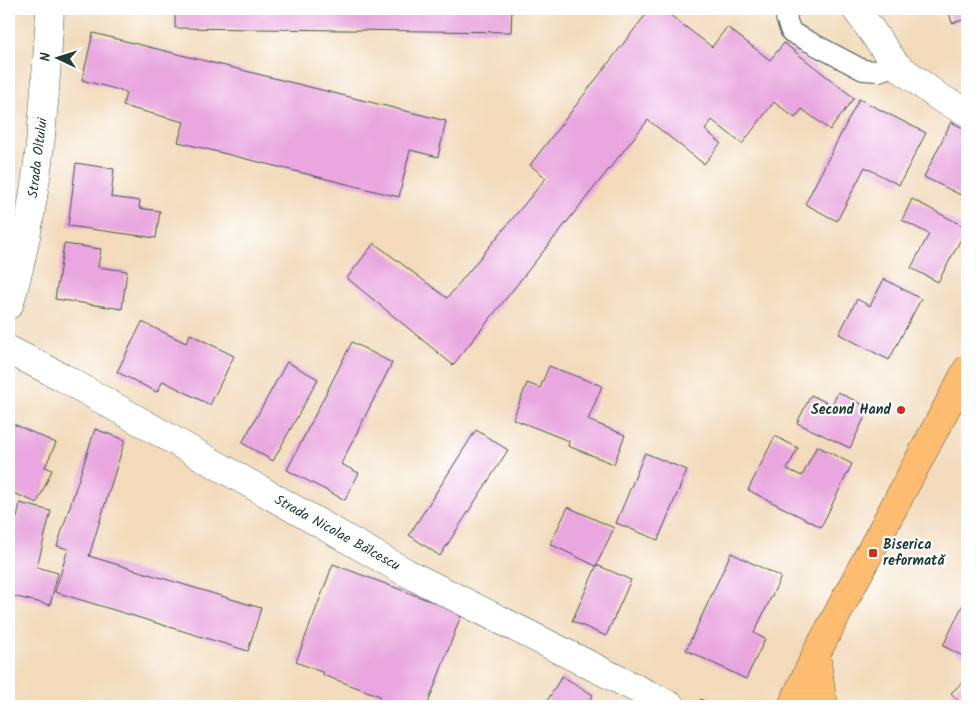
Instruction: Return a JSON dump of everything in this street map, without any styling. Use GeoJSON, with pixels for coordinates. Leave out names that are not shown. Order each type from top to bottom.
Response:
{"type":"FeatureCollection","features":[{"type":"Feature","properties":{"kind":"main road"},"geometry":{"type":"LineString","coordinates":[[792,706],[816,654],[967,369]]}},
{"type":"Feature","properties":{"kind":"main road"},"geometry":{"type":"LineString","coordinates":[[816,654],[822,698],[825,706]]}},
{"type":"Feature","properties":{"kind":"street","name":"Strada Oltului"},"geometry":{"type":"LineString","coordinates":[[9,305],[21,259],[34,194],[47,78],[50,9]]}},
{"type":"Feature","properties":{"kind":"street"},"geometry":{"type":"LineString","coordinates":[[856,9],[896,65],[940,98],[967,112]]}},
{"type":"Feature","properties":{"kind":"street","name":"Strada Nicolae Bălcescu"},"geometry":{"type":"LineString","coordinates":[[9,350],[62,377],[407,573],[671,706]]}},
{"type":"Feature","properties":{"kind":"lane"},"geometry":{"type":"LineString","coordinates":[[789,9],[786,18],[791,32],[863,70],[879,71],[896,65]]}},
{"type":"Feature","properties":{"kind":"building"},"geometry":{"type":"Polygon","coordinates":[[[175,9],[512,9],[511,32],[175,28],[175,9]]]}},
{"type":"Feature","properties":{"kind":"building"},"geometry":{"type":"Polygon","coordinates":[[[650,9],[662,9],[712,47],[727,27],[770,60],[784,43],[854,98],[830,130],[802,109],[795,118],[774,102],[742,144],[712,120],[705,130],[721,143],[704,164],[648,120],[453,365],[347,278],[374,243],[447,298],[546,178],[530,165],[650,9]]]}},
{"type":"Feature","properties":{"kind":"building"},"geometry":{"type":"Polygon","coordinates":[[[948,9],[967,9],[967,19],[952,23],[948,9]]]}},
{"type":"Feature","properties":{"kind":"building"},"geometry":{"type":"Polygon","coordinates":[[[93,33],[446,121],[438,157],[410,150],[399,197],[178,142],[184,122],[123,106],[126,92],[82,80],[93,33]]]}},
{"type":"Feature","properties":{"kind":"building"},"geometry":{"type":"Polygon","coordinates":[[[859,99],[926,133],[899,185],[865,167],[837,221],[805,204],[859,99]]]}},
{"type":"Feature","properties":{"kind":"building"},"geometry":{"type":"Polygon","coordinates":[[[951,122],[967,130],[967,198],[924,177],[951,122]]]}},
{"type":"Feature","properties":{"kind":"building"},"geometry":{"type":"Polygon","coordinates":[[[76,163],[114,169],[111,197],[140,201],[139,208],[160,211],[156,238],[68,226],[76,163]]]}},
{"type":"Feature","properties":{"kind":"building"},"geometry":{"type":"Polygon","coordinates":[[[912,199],[967,228],[938,282],[911,268],[929,234],[902,220],[912,199]]]}},
{"type":"Feature","properties":{"kind":"building"},"geometry":{"type":"Polygon","coordinates":[[[64,244],[101,249],[98,267],[127,271],[122,309],[55,299],[64,244]]]}},
{"type":"Feature","properties":{"kind":"building"},"geometry":{"type":"Polygon","coordinates":[[[884,279],[921,299],[889,360],[839,334],[857,299],[870,306],[884,279]]]}},
{"type":"Feature","properties":{"kind":"building"},"geometry":{"type":"Polygon","coordinates":[[[142,322],[186,343],[190,334],[234,356],[210,405],[163,381],[157,392],[117,372],[142,322]]]}},
{"type":"Feature","properties":{"kind":"building"},"geometry":{"type":"Polygon","coordinates":[[[352,342],[392,363],[341,464],[359,473],[345,500],[287,470],[352,342]]]}},
{"type":"Feature","properties":{"kind":"building"},"geometry":{"type":"Polygon","coordinates":[[[287,362],[318,379],[273,461],[242,443],[287,362]]]}},
{"type":"Feature","properties":{"kind":"building"},"geometry":{"type":"Polygon","coordinates":[[[549,366],[602,386],[588,420],[625,435],[614,464],[568,446],[569,441],[513,419],[527,383],[540,388],[549,366]]]}},
{"type":"Feature","properties":{"kind":"building"},"geometry":{"type":"Polygon","coordinates":[[[838,392],[869,408],[850,448],[797,423],[811,395],[832,405],[838,392]]]}},
{"type":"Feature","properties":{"kind":"building"},"geometry":{"type":"Polygon","coordinates":[[[9,422],[56,443],[45,467],[52,470],[37,503],[9,491],[9,422]]]}},
{"type":"Feature","properties":{"kind":"building"},"geometry":{"type":"Polygon","coordinates":[[[95,429],[125,440],[89,556],[261,608],[248,651],[55,592],[68,549],[57,546],[95,429]]]}},
{"type":"Feature","properties":{"kind":"building"},"geometry":{"type":"Polygon","coordinates":[[[476,430],[508,450],[440,556],[409,535],[476,430]]]}},
{"type":"Feature","properties":{"kind":"building"},"geometry":{"type":"Polygon","coordinates":[[[775,436],[798,448],[787,469],[802,476],[817,446],[852,464],[821,527],[748,490],[775,436]]]}},
{"type":"Feature","properties":{"kind":"building"},"geometry":{"type":"Polygon","coordinates":[[[645,453],[687,470],[658,540],[616,523],[645,453]]]}},
{"type":"Feature","properties":{"kind":"building"},"geometry":{"type":"Polygon","coordinates":[[[20,503],[51,511],[37,567],[58,573],[50,605],[9,595],[9,516],[17,518],[20,503]]]}},
{"type":"Feature","properties":{"kind":"building"},"geometry":{"type":"Polygon","coordinates":[[[568,507],[614,528],[596,566],[550,544],[568,507]]]}},
{"type":"Feature","properties":{"kind":"building"},"geometry":{"type":"Polygon","coordinates":[[[731,553],[781,577],[754,633],[765,639],[746,679],[686,650],[731,553]]]}},
{"type":"Feature","properties":{"kind":"building"},"geometry":{"type":"Polygon","coordinates":[[[333,564],[462,613],[427,706],[381,706],[376,704],[380,696],[323,675],[324,673],[296,662],[333,564]]]}},
{"type":"Feature","properties":{"kind":"building"},"geometry":{"type":"Polygon","coordinates":[[[597,565],[631,580],[606,636],[572,621],[597,565]]]}},
{"type":"Feature","properties":{"kind":"building"},"geometry":{"type":"Polygon","coordinates":[[[967,596],[967,658],[943,646],[967,596]]]}},
{"type":"Feature","properties":{"kind":"building"},"geometry":{"type":"Polygon","coordinates":[[[562,676],[593,695],[587,706],[544,706],[562,676]]]}},
{"type":"Feature","properties":{"kind":"building"},"geometry":{"type":"Polygon","coordinates":[[[967,678],[967,706],[963,706],[951,693],[967,678]]]}},
{"type":"Feature","properties":{"kind":"place","name":"Second Hand"},"geometry":{"type":"Point","coordinates":[901,410]}},
{"type":"Feature","properties":{"kind":"place","name":"Biserica reformată"},"geometry":{"type":"Point","coordinates":[873,553]}}]}
